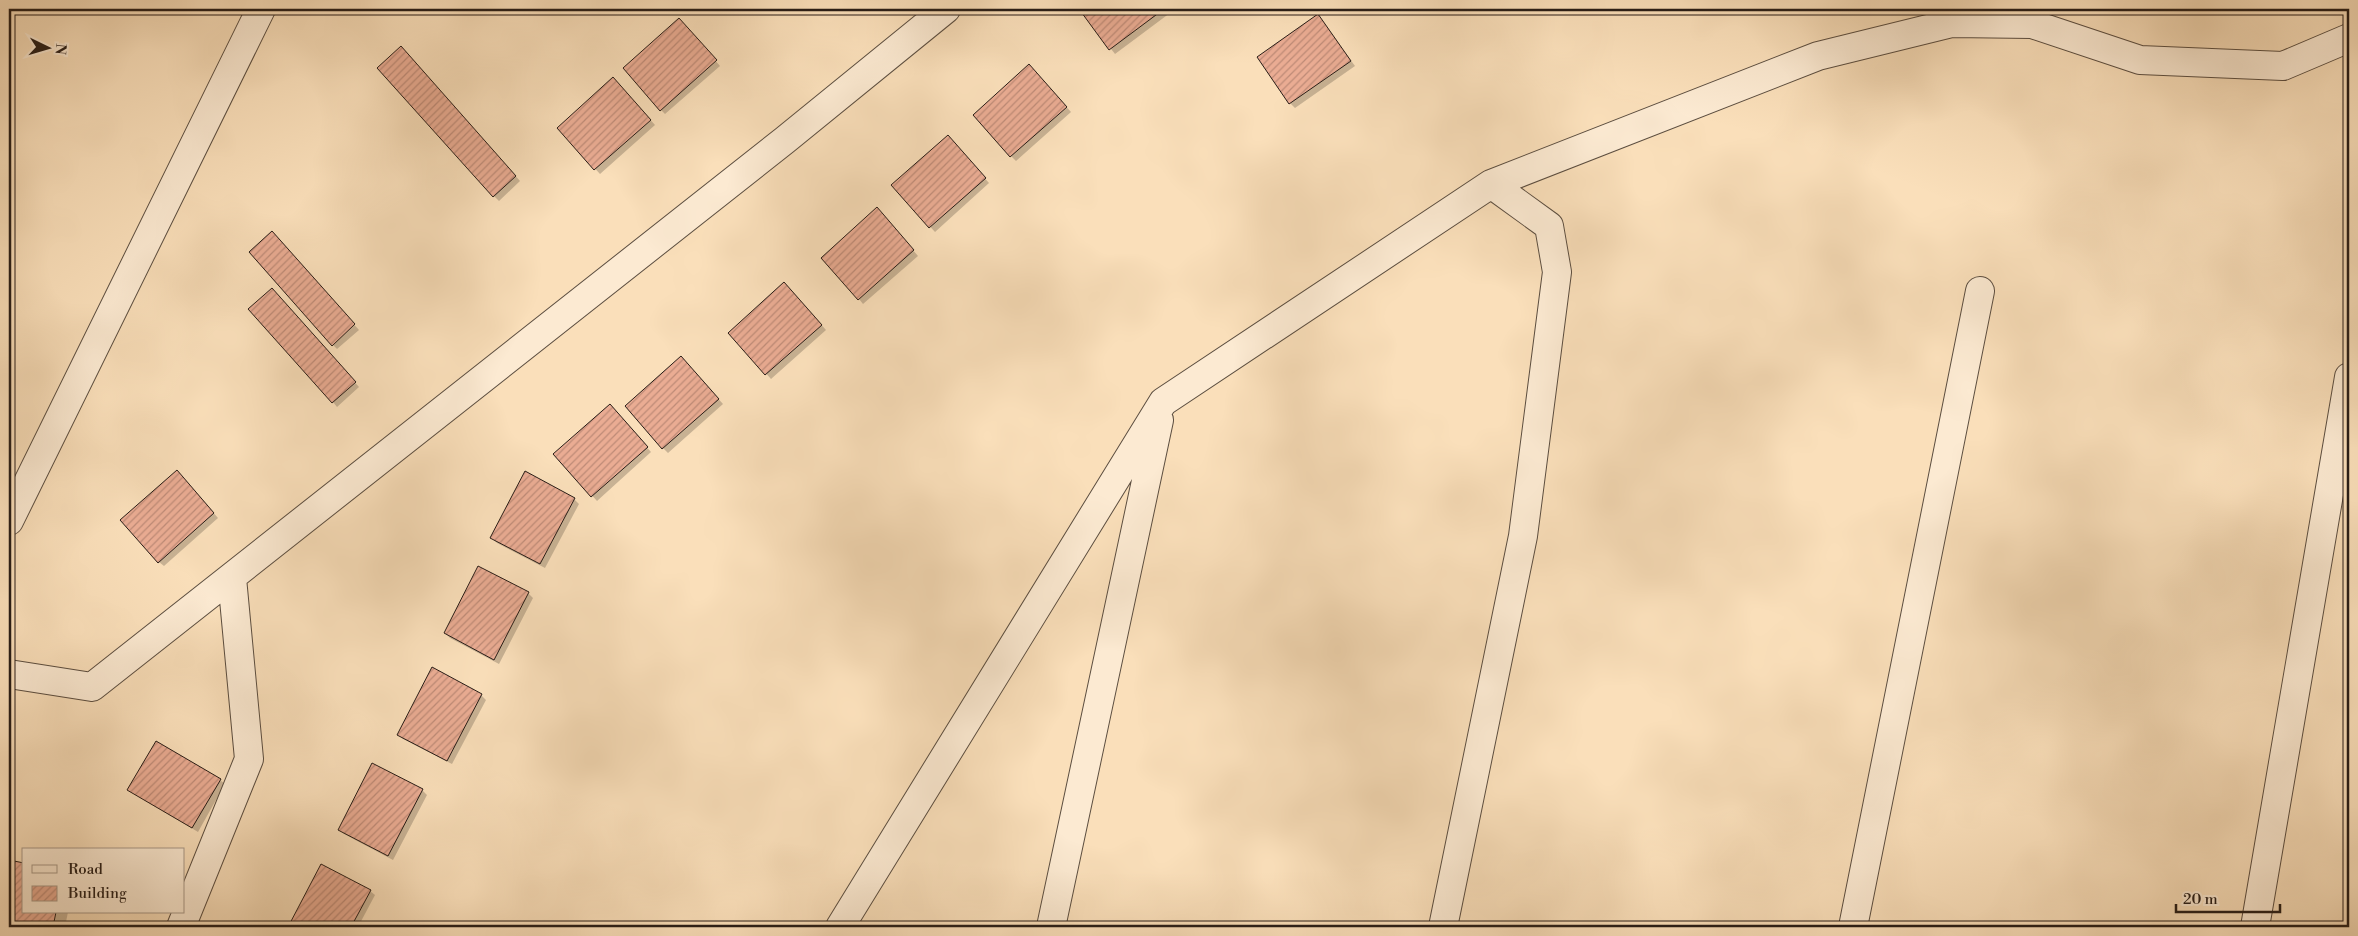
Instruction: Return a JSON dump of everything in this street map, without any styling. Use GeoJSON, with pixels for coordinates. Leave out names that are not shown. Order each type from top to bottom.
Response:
{"type":"FeatureCollection","features":[{"type":"Feature","properties":{"kind":"street"},"geometry":{"type":"LineString","coordinates":[[9,520],[261,9]]}},
{"type":"Feature","properties":{"kind":"street"},"geometry":{"type":"LineString","coordinates":[[9,674],[92,687],[770,152],[946,9]]}},
{"type":"Feature","properties":{"kind":"street"},"geometry":{"type":"LineString","coordinates":[[840,927],[1163,402],[1491,184],[1818,56],[1952,23],[2032,24],[2140,60],[2283,66],[2349,38]]}},
{"type":"Feature","properties":{"kind":"street"},"geometry":{"type":"LineString","coordinates":[[1443,927],[1523,536],[1557,272],[1548,226],[1491,184]]}},
{"type":"Feature","properties":{"kind":"street"},"geometry":{"type":"LineString","coordinates":[[1853,927],[1980,291]]}},
{"type":"Feature","properties":{"kind":"street"},"geometry":{"type":"LineString","coordinates":[[2255,927],[2349,377]]}},
{"type":"Feature","properties":{"kind":"street"},"geometry":{"type":"LineString","coordinates":[[1052,927],[1163,402]]}},
{"type":"Feature","properties":{"kind":"street"},"geometry":{"type":"LineString","coordinates":[[181,927],[249,759],[232,578]]}},
{"type":"Feature","properties":{"kind":"building"},"geometry":{"type":"Polygon","coordinates":[[[1079,9],[1164,9],[1109,50],[1079,9]]]}},
{"type":"Feature","properties":{"kind":"building"},"geometry":{"type":"Polygon","coordinates":[[[1318,14],[1351,61],[1289,104],[1257,57],[1318,14]]]}},
{"type":"Feature","properties":{"kind":"building"},"geometry":{"type":"Polygon","coordinates":[[[679,18],[717,60],[660,111],[623,68],[679,18]]]}},
{"type":"Feature","properties":{"kind":"building"},"geometry":{"type":"Polygon","coordinates":[[[401,46],[516,176],[493,197],[377,68],[401,46]]]}},
{"type":"Feature","properties":{"kind":"building"},"geometry":{"type":"Polygon","coordinates":[[[1029,64],[1067,107],[1010,157],[973,115],[1029,64]]]}},
{"type":"Feature","properties":{"kind":"building"},"geometry":{"type":"Polygon","coordinates":[[[613,77],[651,120],[594,170],[557,128],[613,77]]]}},
{"type":"Feature","properties":{"kind":"building"},"geometry":{"type":"Polygon","coordinates":[[[948,135],[986,178],[929,228],[891,185],[948,135]]]}},
{"type":"Feature","properties":{"kind":"building"},"geometry":{"type":"Polygon","coordinates":[[[877,207],[914,250],[858,300],[821,258],[877,207]]]}},
{"type":"Feature","properties":{"kind":"building"},"geometry":{"type":"Polygon","coordinates":[[[272,231],[355,324],[332,346],[249,252],[272,231]]]}},
{"type":"Feature","properties":{"kind":"building"},"geometry":{"type":"Polygon","coordinates":[[[784,282],[822,325],[765,375],[728,333],[784,282]]]}},
{"type":"Feature","properties":{"kind":"building"},"geometry":{"type":"Polygon","coordinates":[[[272,288],[356,382],[332,403],[248,309],[272,288]]]}},
{"type":"Feature","properties":{"kind":"building"},"geometry":{"type":"Polygon","coordinates":[[[681,356],[719,399],[662,449],[625,406],[681,356]]]}},
{"type":"Feature","properties":{"kind":"building"},"geometry":{"type":"Polygon","coordinates":[[[610,404],[648,447],[591,497],[553,454],[610,404]]]}},
{"type":"Feature","properties":{"kind":"building"},"geometry":{"type":"Polygon","coordinates":[[[177,470],[214,513],[158,563],[120,520],[177,470]]]}},
{"type":"Feature","properties":{"kind":"building"},"geometry":{"type":"Polygon","coordinates":[[[525,471],[575,498],[540,564],[490,538],[525,471]]]}},
{"type":"Feature","properties":{"kind":"building"},"geometry":{"type":"Polygon","coordinates":[[[478,566],[529,592],[494,660],[444,633],[478,566]]]}},
{"type":"Feature","properties":{"kind":"building"},"geometry":{"type":"Polygon","coordinates":[[[432,667],[482,694],[447,761],[397,735],[432,667]]]}},
{"type":"Feature","properties":{"kind":"building"},"geometry":{"type":"Polygon","coordinates":[[[156,741],[221,779],[192,828],[127,790],[156,741]]]}},
{"type":"Feature","properties":{"kind":"building"},"geometry":{"type":"Polygon","coordinates":[[[372,763],[423,789],[388,856],[338,830],[372,763]]]}},
{"type":"Feature","properties":{"kind":"building"},"geometry":{"type":"Polygon","coordinates":[[[9,860],[22,863],[22,914],[56,914],[53,927],[9,927],[9,860]]]}},
{"type":"Feature","properties":{"kind":"building"},"geometry":{"type":"Polygon","coordinates":[[[321,864],[371,890],[351,927],[288,927],[321,864]]]}}]}
